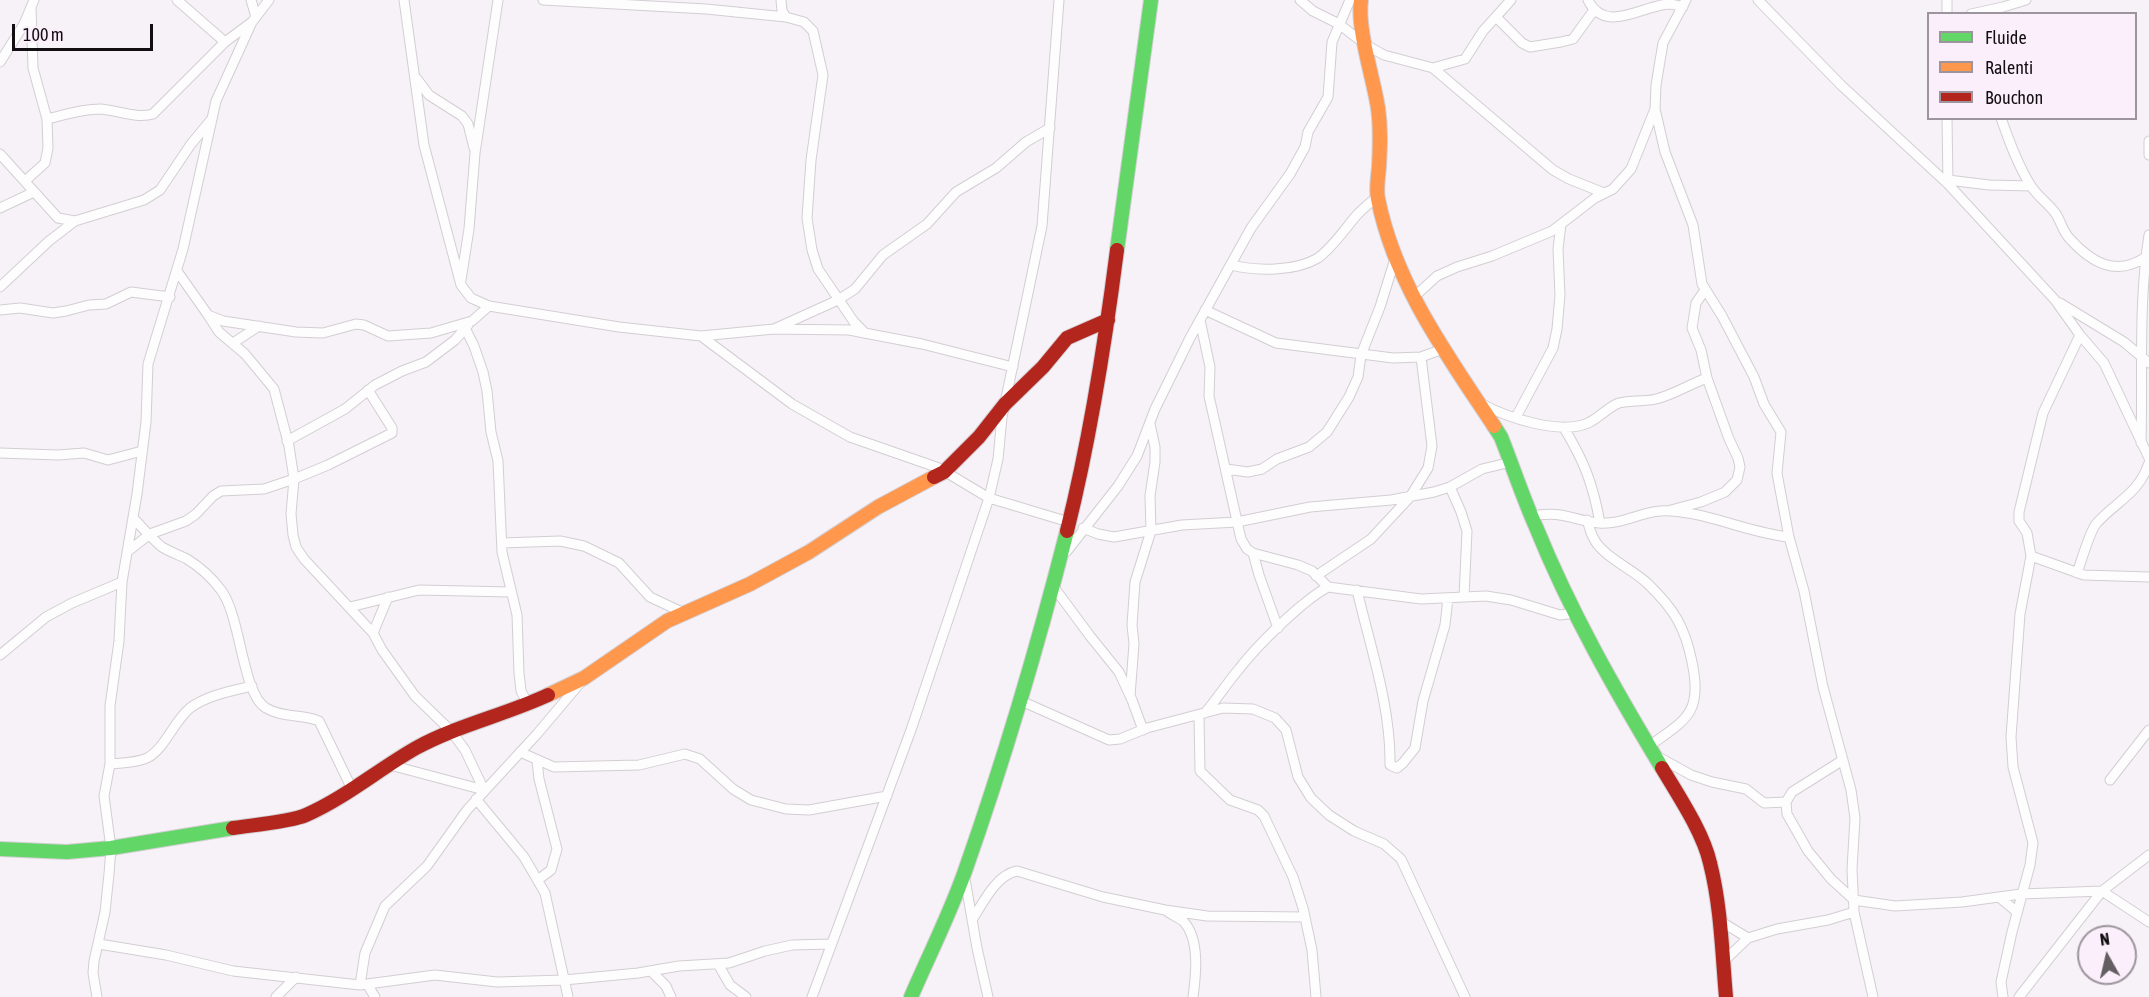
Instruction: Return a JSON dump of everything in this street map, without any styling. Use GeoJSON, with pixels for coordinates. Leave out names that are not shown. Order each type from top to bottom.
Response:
{"type":"FeatureCollection","features":[{"type":"Feature","properties":{"kind":"main road"},"geometry":{"type":"LineString","coordinates":[[911,997],[964,873],[1053,586],[1069,522],[1108,320],[1151,0]]}},
{"type":"Feature","properties":{"kind":"main road"},"geometry":{"type":"LineString","coordinates":[[1361,0],[1359,15],[1381,129],[1377,197],[1395,259],[1406,284],[1443,349],[1500,437],[1531,516],[1575,613],[1623,704],[1688,809],[1710,861],[1720,921],[1726,997]]}},
{"type":"Feature","properties":{"kind":"main road"},"geometry":{"type":"LineString","coordinates":[[0,849],[67,852],[111,848],[304,816],[352,789],[416,748],[451,731],[528,704],[584,678],[667,621],[750,584],[809,552],[878,507],[944,472],[979,437],[1005,404],[1043,367],[1067,338],[1108,320]]}},
{"type":"Feature","properties":{"kind":"street"},"geometry":{"type":"LineString","coordinates":[[177,0],[225,42]]}},
{"type":"Feature","properties":{"kind":"street"},"geometry":{"type":"LineString","coordinates":[[97,997],[93,973],[99,944],[111,848],[104,795],[110,764],[110,706],[119,641],[122,582],[146,422],[148,364],[177,272],[216,101],[254,19],[251,0]]}},
{"type":"Feature","properties":{"kind":"street"},"geometry":{"type":"LineString","coordinates":[[47,119],[78,111],[98,109],[143,116],[153,114],[225,42],[254,19],[269,0]]}},
{"type":"Feature","properties":{"kind":"street"},"geometry":{"type":"LineString","coordinates":[[404,0],[424,145],[461,285],[471,298],[489,306],[619,327],[701,336],[774,329],[822,328],[865,333],[922,344],[1012,367]]}},
{"type":"Feature","properties":{"kind":"street"},"geometry":{"type":"LineString","coordinates":[[461,285],[469,229],[475,153],[498,0]]}},
{"type":"Feature","properties":{"kind":"street"},"geometry":{"type":"LineString","coordinates":[[543,0],[706,9],[786,17],[804,22],[813,31],[823,75],[811,160],[807,218],[812,250],[818,269],[854,322],[865,333]]}},
{"type":"Feature","properties":{"kind":"street"},"geometry":{"type":"LineString","coordinates":[[781,0],[782,11],[786,17]]}},
{"type":"Feature","properties":{"kind":"street"},"geometry":{"type":"LineString","coordinates":[[1300,0],[1313,11],[1339,24],[1366,45],[1384,55],[1433,68],[1553,170],[1604,193]]}},
{"type":"Feature","properties":{"kind":"street"},"geometry":{"type":"LineString","coordinates":[[1059,563],[1083,528],[1118,486],[1137,456],[1205,310],[1251,228],[1290,174],[1305,147],[1308,132],[1328,97],[1332,42],[1350,0]]}},
{"type":"Feature","properties":{"kind":"street"},"geometry":{"type":"LineString","coordinates":[[1433,68],[1465,58],[1483,31],[1511,0]]}},
{"type":"Feature","properties":{"kind":"street"},"geometry":{"type":"LineString","coordinates":[[1588,0],[1594,10],[1601,15],[1612,17],[1635,14],[1669,4],[1685,3]]}},
{"type":"Feature","properties":{"kind":"street"},"geometry":{"type":"LineString","coordinates":[[1758,0],[1841,86],[1948,182],[2055,300],[2079,335],[2104,363],[2149,458]]}},
{"type":"Feature","properties":{"kind":"street"},"geometry":{"type":"LineString","coordinates":[[1980,12],[2026,0]]}},
{"type":"Feature","properties":{"kind":"street"},"geometry":{"type":"LineString","coordinates":[[812,997],[911,730],[988,498],[998,459],[1005,404],[1042,226],[1057,2]]}},
{"type":"Feature","properties":{"kind":"street"},"geometry":{"type":"LineString","coordinates":[[1685,3],[1663,42],[1656,85],[1655,109],[1665,152],[1693,225],[1705,290],[1722,316],[1754,377],[1764,404],[1781,432],[1777,473],[1789,537],[1804,591],[1823,687],[1851,790],[1855,818],[1852,869],[1854,912],[1873,997]]}},
{"type":"Feature","properties":{"kind":"street"},"geometry":{"type":"LineString","coordinates":[[0,62],[24,24],[32,4]]}},
{"type":"Feature","properties":{"kind":"street"},"geometry":{"type":"LineString","coordinates":[[25,181],[46,160],[48,148],[47,119],[33,68],[32,4]]}},
{"type":"Feature","properties":{"kind":"street"},"geometry":{"type":"LineString","coordinates":[[1496,16],[1522,44],[1530,47],[1572,39],[1594,10]]}},
{"type":"Feature","properties":{"kind":"street"},"geometry":{"type":"LineString","coordinates":[[416,76],[429,95],[462,116],[468,124],[475,153]]}},
{"type":"Feature","properties":{"kind":"street"},"geometry":{"type":"LineString","coordinates":[[1414,297],[1437,276],[1552,231],[1604,193],[1613,189],[1631,169],[1655,109]]}},
{"type":"Feature","properties":{"kind":"street"},"geometry":{"type":"LineString","coordinates":[[0,287],[75,220],[144,200],[160,190],[191,144],[212,118]]}},
{"type":"Feature","properties":{"kind":"street"},"geometry":{"type":"LineString","coordinates":[[1947,120],[1948,182]]}},
{"type":"Feature","properties":{"kind":"street"},"geometry":{"type":"LineString","coordinates":[[2002,120],[2031,186],[2055,214],[2068,237],[2099,263],[2124,268],[2136,264],[2147,252]]}},
{"type":"Feature","properties":{"kind":"street"},"geometry":{"type":"LineString","coordinates":[[774,329],[838,300],[855,289],[883,255],[927,224],[956,192],[996,168],[1026,142],[1050,128]]}},
{"type":"Feature","properties":{"kind":"street"},"geometry":{"type":"LineString","coordinates":[[2149,141],[2149,155]]}},
{"type":"Feature","properties":{"kind":"street"},"geometry":{"type":"LineString","coordinates":[[0,154],[58,218],[75,220]]}},
{"type":"Feature","properties":{"kind":"street"},"geometry":{"type":"LineString","coordinates":[[1948,182],[2031,186]]}},
{"type":"Feature","properties":{"kind":"street"},"geometry":{"type":"LineString","coordinates":[[0,208],[34,192]]}},
{"type":"Feature","properties":{"kind":"street"},"geometry":{"type":"LineString","coordinates":[[1231,265],[1267,270],[1290,267],[1317,258],[1377,197]]}},
{"type":"Feature","properties":{"kind":"street"},"geometry":{"type":"LineString","coordinates":[[1516,417],[1553,348],[1560,295],[1558,249],[1561,224]]}},
{"type":"Feature","properties":{"kind":"street"},"geometry":{"type":"LineString","coordinates":[[2141,445],[2143,381],[2140,355],[2149,235]]}},
{"type":"Feature","properties":{"kind":"street"},"geometry":{"type":"LineString","coordinates":[[1226,470],[1248,472],[1262,470],[1277,459],[1309,447],[1327,432],[1349,397],[1358,377],[1360,355],[1395,259]]}},
{"type":"Feature","properties":{"kind":"street"},"geometry":{"type":"LineString","coordinates":[[177,272],[219,332],[245,354],[274,389],[294,479],[291,514],[292,535],[296,547],[304,559],[373,633],[382,650],[415,696],[451,731],[465,750],[484,790]]}},
{"type":"Feature","properties":{"kind":"street"},"geometry":{"type":"LineString","coordinates":[[1387,284],[1406,284]]}},
{"type":"Feature","properties":{"kind":"street"},"geometry":{"type":"LineString","coordinates":[[1531,516],[1546,513],[1563,514],[1600,523],[1625,520],[1655,511],[1671,510],[1701,502],[1731,487],[1738,477],[1738,458],[1707,378],[1701,350],[1692,328],[1696,303],[1705,290]]}},
{"type":"Feature","properties":{"kind":"street"},"geometry":{"type":"LineString","coordinates":[[0,310],[20,308],[53,313],[89,305],[106,304],[131,292],[170,297]]}},
{"type":"Feature","properties":{"kind":"street"},"geometry":{"type":"LineString","coordinates":[[2055,300],[2094,326],[2124,342],[2149,363]]}},
{"type":"Feature","properties":{"kind":"street"},"geometry":{"type":"LineString","coordinates":[[287,441],[345,409],[368,390],[402,371],[426,362],[455,340],[467,324],[489,306]]}},
{"type":"Feature","properties":{"kind":"street"},"geometry":{"type":"LineString","coordinates":[[1205,310],[1276,343],[1393,358],[1421,357],[1443,349]]}},
{"type":"Feature","properties":{"kind":"street"},"geometry":{"type":"LineString","coordinates":[[208,315],[223,321],[296,332],[322,333],[356,324],[388,336],[432,333],[467,324]]}},
{"type":"Feature","properties":{"kind":"street"},"geometry":{"type":"LineString","coordinates":[[1200,320],[1210,367],[1209,396],[1240,539],[1247,549],[1253,553],[1298,565],[1328,587],[1421,599],[1486,596],[1511,600],[1560,615],[1575,613]]}},
{"type":"Feature","properties":{"kind":"street"},"geometry":{"type":"LineString","coordinates":[[467,324],[483,372],[498,460],[502,543],[511,592],[518,615],[521,691],[528,704]]}},
{"type":"Feature","properties":{"kind":"street"},"geometry":{"type":"LineString","coordinates":[[233,343],[260,326]]}},
{"type":"Feature","properties":{"kind":"street"},"geometry":{"type":"LineString","coordinates":[[2003,997],[2001,982],[2030,865],[2033,843],[2013,767],[2011,736],[2020,614],[2031,556],[2027,533],[2019,517],[2020,504],[2043,413],[2079,335]]}},
{"type":"Feature","properties":{"kind":"street"},"geometry":{"type":"LineString","coordinates":[[701,336],[792,404],[850,437],[912,458],[944,472],[988,498],[1069,522]]}},
{"type":"Feature","properties":{"kind":"street"},"geometry":{"type":"LineString","coordinates":[[1316,576],[1371,539],[1410,497],[1428,468],[1432,446],[1421,357]]}},
{"type":"Feature","properties":{"kind":"street"},"geometry":{"type":"LineString","coordinates":[[1476,401],[1500,413],[1564,428],[1578,427],[1591,422],[1621,402],[1655,399],[1707,378]]}},
{"type":"Feature","properties":{"kind":"street"},"geometry":{"type":"LineString","coordinates":[[127,552],[150,534],[186,521],[221,491],[264,489],[294,479],[392,433],[392,428],[368,390]]}},
{"type":"Feature","properties":{"kind":"street"},"geometry":{"type":"LineString","coordinates":[[1130,696],[1135,582],[1151,531],[1150,496],[1155,447],[1150,424]]}},
{"type":"Feature","properties":{"kind":"street"},"geometry":{"type":"LineString","coordinates":[[1564,428],[1581,457],[1588,475],[1600,523]]}},
{"type":"Feature","properties":{"kind":"street"},"geometry":{"type":"LineString","coordinates":[[0,453],[58,455],[84,453],[108,460],[142,452]]}},
{"type":"Feature","properties":{"kind":"street"},"geometry":{"type":"LineString","coordinates":[[1083,528],[1114,537],[1182,525],[1237,522],[1286,511],[1410,497],[1450,487],[1482,469],[1510,462]]}},
{"type":"Feature","properties":{"kind":"street"},"geometry":{"type":"LineString","coordinates":[[2077,573],[2093,528],[2135,491],[2149,463]]}},
{"type":"Feature","properties":{"kind":"street"},"geometry":{"type":"LineString","coordinates":[[1450,487],[1467,531],[1464,597]]}},
{"type":"Feature","properties":{"kind":"street"},"geometry":{"type":"LineString","coordinates":[[1671,510],[1713,517],[1773,535],[1789,537]]}},
{"type":"Feature","properties":{"kind":"street"},"geometry":{"type":"LineString","coordinates":[[133,518],[163,547],[196,565],[222,592],[232,611],[257,701],[267,709],[320,721],[352,789]]}},
{"type":"Feature","properties":{"kind":"street"},"geometry":{"type":"LineString","coordinates":[[1587,520],[1593,538],[1599,546],[1649,584],[1680,621],[1688,639],[1695,677],[1693,708],[1684,720],[1651,750],[1690,774],[1712,782],[1746,789],[1764,803],[1786,802]]}},
{"type":"Feature","properties":{"kind":"street"},"geometry":{"type":"LineString","coordinates":[[502,543],[560,541],[584,546],[619,563],[650,597],[684,613]]}},
{"type":"Feature","properties":{"kind":"street"},"geometry":{"type":"LineString","coordinates":[[1253,553],[1278,628]]}},
{"type":"Feature","properties":{"kind":"street"},"geometry":{"type":"LineString","coordinates":[[2031,556],[2077,573],[2149,577]]}},
{"type":"Feature","properties":{"kind":"street"},"geometry":{"type":"LineString","coordinates":[[0,655],[46,617],[72,603],[122,582]]}},
{"type":"Feature","properties":{"kind":"street"},"geometry":{"type":"LineString","coordinates":[[1053,586],[1119,672],[1143,730]]}},
{"type":"Feature","properties":{"kind":"street"},"geometry":{"type":"LineString","coordinates":[[1316,997],[1312,950],[1305,917],[1293,877],[1264,816],[1258,810],[1230,800],[1200,771],[1202,715],[1224,690],[1237,670],[1278,628],[1311,598],[1328,587]]}},
{"type":"Feature","properties":{"kind":"street"},"geometry":{"type":"LineString","coordinates":[[350,607],[420,590],[511,592]]}},
{"type":"Feature","properties":{"kind":"street"},"geometry":{"type":"LineString","coordinates":[[1357,590],[1380,685],[1389,731],[1390,765],[1393,768],[1403,764],[1415,748],[1423,701],[1445,625],[1448,598]]}},
{"type":"Feature","properties":{"kind":"street"},"geometry":{"type":"LineString","coordinates":[[373,633],[388,597]]}},
{"type":"Feature","properties":{"kind":"street"},"geometry":{"type":"LineString","coordinates":[[375,997],[364,984],[365,953],[385,906],[427,866],[476,799],[584,678]]}},
{"type":"Feature","properties":{"kind":"street"},"geometry":{"type":"LineString","coordinates":[[110,764],[148,758],[189,709],[216,695],[252,686]]}},
{"type":"Feature","properties":{"kind":"street"},"geometry":{"type":"LineString","coordinates":[[1019,699],[1109,740],[1120,739],[1143,730],[1223,708],[1253,709],[1275,717],[1286,730],[1298,777],[1311,798],[1329,815],[1353,831],[1384,844],[1401,859],[1466,997]]}},
{"type":"Feature","properties":{"kind":"street"},"geometry":{"type":"LineString","coordinates":[[2110,780],[2149,730]]}},
{"type":"Feature","properties":{"kind":"street"},"geometry":{"type":"LineString","coordinates":[[520,752],[554,767],[582,768],[639,765],[685,754],[700,759],[734,789],[751,800],[786,809],[809,810],[886,796]]}},
{"type":"Feature","properties":{"kind":"street"},"geometry":{"type":"LineString","coordinates":[[1842,760],[1792,792],[1786,802],[1787,814],[1808,851],[1831,879],[1854,900],[1895,906],[1962,903],[2022,894],[2102,891],[2149,922]]}},
{"type":"Feature","properties":{"kind":"street"},"geometry":{"type":"LineString","coordinates":[[537,761],[539,779],[557,849],[551,870],[539,879]]}},
{"type":"Feature","properties":{"kind":"street"},"geometry":{"type":"LineString","coordinates":[[390,765],[484,790]]}},
{"type":"Feature","properties":{"kind":"street"},"geometry":{"type":"LineString","coordinates":[[476,799],[524,857],[539,879],[545,893],[568,997]]}},
{"type":"Feature","properties":{"kind":"street"},"geometry":{"type":"LineString","coordinates":[[2019,997],[2102,891],[2149,855]]}},
{"type":"Feature","properties":{"kind":"street"},"geometry":{"type":"LineString","coordinates":[[972,920],[991,890],[1005,875],[1017,871],[1103,897],[1165,910],[1207,916],[1305,917]]}},
{"type":"Feature","properties":{"kind":"street"},"geometry":{"type":"LineString","coordinates":[[964,873],[988,997]]}},
{"type":"Feature","properties":{"kind":"street"},"geometry":{"type":"LineString","coordinates":[[1998,897],[2017,912]]}},
{"type":"Feature","properties":{"kind":"street"},"geometry":{"type":"LineString","coordinates":[[1165,910],[1184,922],[1190,934],[1196,954],[1193,997]]}},
{"type":"Feature","properties":{"kind":"street"},"geometry":{"type":"LineString","coordinates":[[1724,961],[1748,938],[1777,929],[1828,920],[1854,912]]}},
{"type":"Feature","properties":{"kind":"street"},"geometry":{"type":"LineString","coordinates":[[1720,921],[1748,938]]}},
{"type":"Feature","properties":{"kind":"street"},"geometry":{"type":"LineString","coordinates":[[99,944],[166,955],[233,971],[364,984],[435,975],[497,982],[564,980],[679,966],[729,963],[792,945],[831,944]]}},
{"type":"Feature","properties":{"kind":"street"},"geometry":{"type":"LineString","coordinates":[[718,964],[730,985],[746,997]]}},
{"type":"Feature","properties":{"kind":"street"},"geometry":{"type":"LineString","coordinates":[[651,971],[666,986],[671,997]]}},
{"type":"Feature","properties":{"kind":"street"},"geometry":{"type":"LineString","coordinates":[[276,997],[286,993],[296,977]]}},
{"type":"Feature","properties":{"kind":"traffic: fast"},"geometry":{"type":"LineString","coordinates":[[1117,250],[1151,0]]}},
{"type":"Feature","properties":{"kind":"traffic: fast"},"geometry":{"type":"LineString","coordinates":[[1494,426],[1501,437],[1531,516],[1578,620],[1662,768]]}},
{"type":"Feature","properties":{"kind":"traffic: fast"},"geometry":{"type":"LineString","coordinates":[[911,997],[965,871],[1020,702],[1067,531]]}},
{"type":"Feature","properties":{"kind":"traffic: fast"},"geometry":{"type":"LineString","coordinates":[[0,849],[67,852],[111,848],[233,828]]}},
{"type":"Feature","properties":{"kind":"traffic: slow"},"geometry":{"type":"LineString","coordinates":[[1361,0],[1363,39],[1379,115],[1377,192],[1386,230],[1397,260],[1425,318],[1458,373],[1494,426]]}},
{"type":"Feature","properties":{"kind":"traffic: slow"},"geometry":{"type":"LineString","coordinates":[[548,695],[584,678],[667,621],[750,584],[809,552],[878,507],[934,477]]}},
{"type":"Feature","properties":{"kind":"traffic: jam"},"geometry":{"type":"LineString","coordinates":[[1067,531],[1096,391],[1117,250]]}},
{"type":"Feature","properties":{"kind":"traffic: jam"},"geometry":{"type":"LineString","coordinates":[[934,477],[944,472],[979,437],[1005,404],[1043,367],[1067,338],[1108,320]]}},
{"type":"Feature","properties":{"kind":"traffic: jam"},"geometry":{"type":"LineString","coordinates":[[233,828],[306,815],[432,740],[548,695]]}},
{"type":"Feature","properties":{"kind":"traffic: jam"},"geometry":{"type":"LineString","coordinates":[[1662,768],[1696,826],[1707,851],[1719,912],[1726,997]]}}]}
